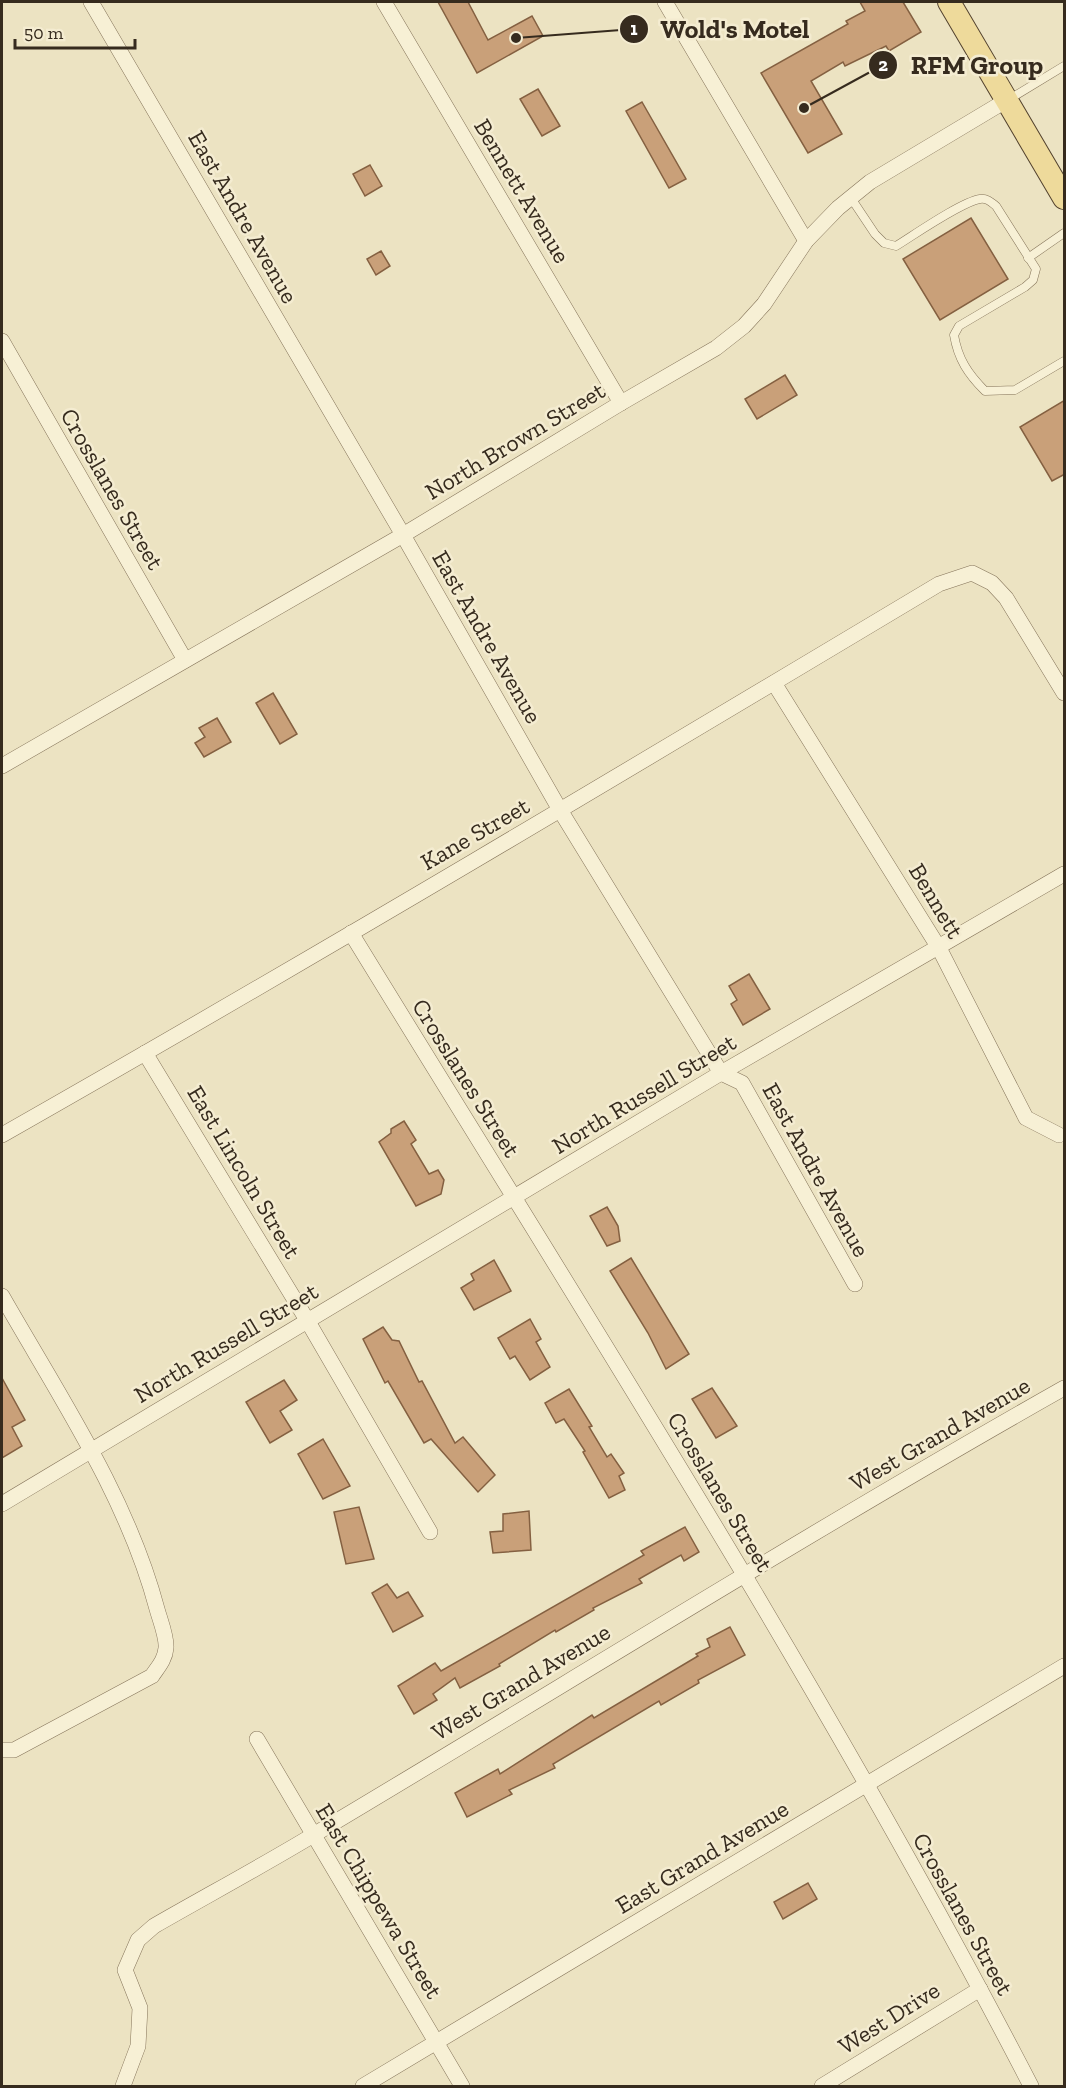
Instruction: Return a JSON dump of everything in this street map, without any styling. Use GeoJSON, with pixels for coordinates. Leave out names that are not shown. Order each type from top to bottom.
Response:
{"type":"FeatureCollection","features":[{"type":"Feature","properties":{"kind":"main road"},"geometry":{"type":"LineString","coordinates":[[949,2],[1065,198]]}},
{"type":"Feature","properties":{"kind":"street","name":"East Andre Avenue"},"geometry":{"type":"LineString","coordinates":[[91,2],[403,535],[560,810],[721,1073],[742,1083],[855,1284]]}},
{"type":"Feature","properties":{"kind":"street","name":"Bennett Avenue"},"geometry":{"type":"LineString","coordinates":[[384,2],[621,403]]}},
{"type":"Feature","properties":{"kind":"street"},"geometry":{"type":"LineString","coordinates":[[665,2],[806,241]]}},
{"type":"Feature","properties":{"kind":"street","name":"North Brown Street"},"geometry":{"type":"LineString","coordinates":[[3,763],[403,535],[716,348],[744,326],[764,304],[806,241],[838,208],[870,182],[1007,100]]}},
{"type":"Feature","properties":{"kind":"street","name":"Crosslanes Street"},"geometry":{"type":"LineString","coordinates":[[2,341],[184,660]]}},
{"type":"Feature","properties":{"kind":"street","name":"Kane Street"},"geometry":{"type":"LineString","coordinates":[[2,1135],[351,933],[939,584],[972,573],[992,583],[1006,598],[1065,693]]}},
{"type":"Feature","properties":{"kind":"street","name":"Bennett"},"geometry":{"type":"LineString","coordinates":[[774,683],[939,948],[1026,1118],[1059,1135]]}},
{"type":"Feature","properties":{"kind":"street","name":"North Russell Street"},"geometry":{"type":"LineString","coordinates":[[2,1504],[721,1073],[1065,874]]}},
{"type":"Feature","properties":{"kind":"street","name":"Crosslanes Street"},"geometry":{"type":"LineString","coordinates":[[351,933],[744,1574],[980,1989],[1031,2086]]}},
{"type":"Feature","properties":{"kind":"street","name":"East Lincoln Street"},"geometry":{"type":"LineString","coordinates":[[145,1053],[307,1320],[430,1532]]}},
{"type":"Feature","properties":{"kind":"street"},"geometry":{"type":"LineString","coordinates":[[2,1296],[92,1452],[137,1547],[149,1581],[166,1646],[163,1661],[152,1676],[14,1750],[2,1750]]}},
{"type":"Feature","properties":{"kind":"street","name":"West Grand Avenue"},"geometry":{"type":"LineString","coordinates":[[123,2086],[138,2046],[140,2008],[125,1970],[138,1940],[154,1926],[313,1835],[744,1574],[1065,1388]]}},
{"type":"Feature","properties":{"kind":"street","name":"East Grand Avenue"},"geometry":{"type":"LineString","coordinates":[[363,2086],[1065,1666]]}},
{"type":"Feature","properties":{"kind":"street","name":"East Chippewa Street"},"geometry":{"type":"LineString","coordinates":[[257,1739],[462,2086]]}},
{"type":"Feature","properties":{"kind":"street","name":"West Drive"},"geometry":{"type":"LineString","coordinates":[[822,2086],[980,1989]]}},
{"type":"Feature","properties":{"kind":"lane"},"geometry":{"type":"LineString","coordinates":[[1007,100],[1065,66]]}},
{"type":"Feature","properties":{"kind":"lane"},"geometry":{"type":"LineString","coordinates":[[851,198],[875,234],[884,243],[896,246],[978,199],[988,200],[996,206],[1036,269],[1033,280],[1025,287],[959,326],[954,335],[957,353],[970,376],[985,391],[1015,390],[1065,361]]}},
{"type":"Feature","properties":{"kind":"lane"},"geometry":{"type":"LineString","coordinates":[[1028,258],[1065,234]]}},
{"type":"Feature","properties":{"kind":"building"},"geometry":{"type":"Polygon","coordinates":[[[438,2],[468,2],[488,40],[532,16],[543,36],[477,73],[438,2]]]}},
{"type":"Feature","properties":{"kind":"building"},"geometry":{"type":"Polygon","coordinates":[[[860,2],[903,2],[921,32],[889,51],[886,46],[845,66],[843,62],[811,81],[842,134],[808,153],[761,73],[848,24],[846,21],[865,11],[860,2]]]}},
{"type":"Feature","properties":{"kind":"building"},"geometry":{"type":"Polygon","coordinates":[[[538,89],[560,126],[542,136],[520,99],[538,89]]]}},
{"type":"Feature","properties":{"kind":"building"},"geometry":{"type":"Polygon","coordinates":[[[642,102],[686,179],[669,188],[626,111],[642,102]]]}},
{"type":"Feature","properties":{"kind":"building"},"geometry":{"type":"Polygon","coordinates":[[[370,165],[382,186],[365,196],[353,174],[370,165]]]}},
{"type":"Feature","properties":{"kind":"building"},"geometry":{"type":"Polygon","coordinates":[[[971,218],[1008,279],[940,320],[903,259],[971,218]]]}},
{"type":"Feature","properties":{"kind":"building"},"geometry":{"type":"Polygon","coordinates":[[[381,251],[390,266],[376,275],[367,259],[381,251]]]}},
{"type":"Feature","properties":{"kind":"building"},"geometry":{"type":"Polygon","coordinates":[[[785,375],[797,395],[757,419],[745,399],[785,375]]]}},
{"type":"Feature","properties":{"kind":"building"},"geometry":{"type":"Polygon","coordinates":[[[1065,400],[1065,474],[1052,481],[1020,427],[1065,400]]]}},
{"type":"Feature","properties":{"kind":"building"},"geometry":{"type":"Polygon","coordinates":[[[273,693],[297,734],[280,744],[256,703],[273,693]]]}},
{"type":"Feature","properties":{"kind":"building"},"geometry":{"type":"Polygon","coordinates":[[[217,718],[231,742],[204,757],[195,743],[205,737],[199,728],[217,718]]]}},
{"type":"Feature","properties":{"kind":"building"},"geometry":{"type":"Polygon","coordinates":[[[749,974],[770,1009],[743,1025],[731,1004],[737,1000],[729,986],[749,974]]]}},
{"type":"Feature","properties":{"kind":"building"},"geometry":{"type":"Polygon","coordinates":[[[404,1121],[416,1140],[411,1144],[429,1174],[438,1170],[444,1180],[441,1194],[416,1206],[379,1142],[391,1133],[391,1129],[404,1121]]]}},
{"type":"Feature","properties":{"kind":"building"},"geometry":{"type":"Polygon","coordinates":[[[607,1207],[618,1226],[620,1241],[607,1246],[590,1216],[607,1207]]]}},
{"type":"Feature","properties":{"kind":"building"},"geometry":{"type":"Polygon","coordinates":[[[631,1258],[689,1354],[666,1369],[648,1333],[610,1271],[631,1258]]]}},
{"type":"Feature","properties":{"kind":"building"},"geometry":{"type":"Polygon","coordinates":[[[494,1260],[511,1291],[474,1310],[461,1288],[474,1280],[471,1274],[494,1260]]]}},
{"type":"Feature","properties":{"kind":"building"},"geometry":{"type":"Polygon","coordinates":[[[530,1319],[541,1339],[536,1342],[550,1367],[530,1380],[515,1356],[510,1359],[498,1338],[530,1319]]]}},
{"type":"Feature","properties":{"kind":"building"},"geometry":{"type":"Polygon","coordinates":[[[383,1327],[392,1340],[399,1341],[419,1382],[422,1381],[455,1443],[463,1437],[495,1475],[478,1492],[431,1439],[424,1443],[388,1381],[385,1383],[363,1339],[383,1327]]]}},
{"type":"Feature","properties":{"kind":"building"},"geometry":{"type":"Polygon","coordinates":[[[2,1378],[25,1420],[12,1427],[22,1446],[2,1458],[2,1378]]]}},
{"type":"Feature","properties":{"kind":"building"},"geometry":{"type":"Polygon","coordinates":[[[284,1380],[297,1400],[280,1411],[292,1430],[270,1443],[246,1402],[284,1380]]]}},
{"type":"Feature","properties":{"kind":"building"},"geometry":{"type":"Polygon","coordinates":[[[712,1388],[737,1426],[716,1438],[692,1399],[712,1388]]]}},
{"type":"Feature","properties":{"kind":"building"},"geometry":{"type":"Polygon","coordinates":[[[569,1389],[592,1426],[589,1427],[607,1457],[611,1454],[624,1473],[619,1476],[625,1490],[609,1498],[583,1452],[585,1451],[564,1419],[556,1423],[545,1403],[569,1389]]]}},
{"type":"Feature","properties":{"kind":"building"},"geometry":{"type":"Polygon","coordinates":[[[323,1439],[350,1486],[323,1499],[298,1454],[323,1439]]]}},
{"type":"Feature","properties":{"kind":"building"},"geometry":{"type":"Polygon","coordinates":[[[359,1507],[374,1559],[346,1564],[334,1512],[359,1507]]]}},
{"type":"Feature","properties":{"kind":"building"},"geometry":{"type":"Polygon","coordinates":[[[529,1511],[531,1550],[493,1553],[490,1532],[503,1531],[503,1514],[529,1511]]]}},
{"type":"Feature","properties":{"kind":"building"},"geometry":{"type":"Polygon","coordinates":[[[685,1527],[699,1552],[684,1561],[681,1555],[639,1579],[642,1583],[593,1608],[594,1610],[556,1632],[555,1630],[499,1664],[500,1666],[460,1688],[455,1678],[433,1694],[437,1700],[414,1714],[398,1686],[435,1663],[441,1671],[644,1555],[641,1551],[685,1527]]]}},
{"type":"Feature","properties":{"kind":"building"},"geometry":{"type":"Polygon","coordinates":[[[387,1584],[397,1598],[408,1592],[423,1616],[393,1632],[372,1593],[387,1584]]]}},
{"type":"Feature","properties":{"kind":"building"},"geometry":{"type":"Polygon","coordinates":[[[730,1627],[745,1655],[698,1680],[699,1683],[661,1705],[659,1701],[553,1764],[555,1768],[509,1790],[512,1794],[467,1817],[455,1793],[498,1769],[500,1774],[592,1715],[594,1718],[698,1656],[696,1654],[710,1647],[707,1639],[730,1627]]]}},
{"type":"Feature","properties":{"kind":"building"},"geometry":{"type":"Polygon","coordinates":[[[808,1883],[817,1899],[783,1919],[774,1902],[808,1883]]]}},
{"type":"Feature","properties":{"kind":"place","name":"Wold's Motel"},"geometry":{"type":"Point","coordinates":[516,38]}},
{"type":"Feature","properties":{"kind":"place","name":"RFM Group"},"geometry":{"type":"Point","coordinates":[804,108]}}]}
